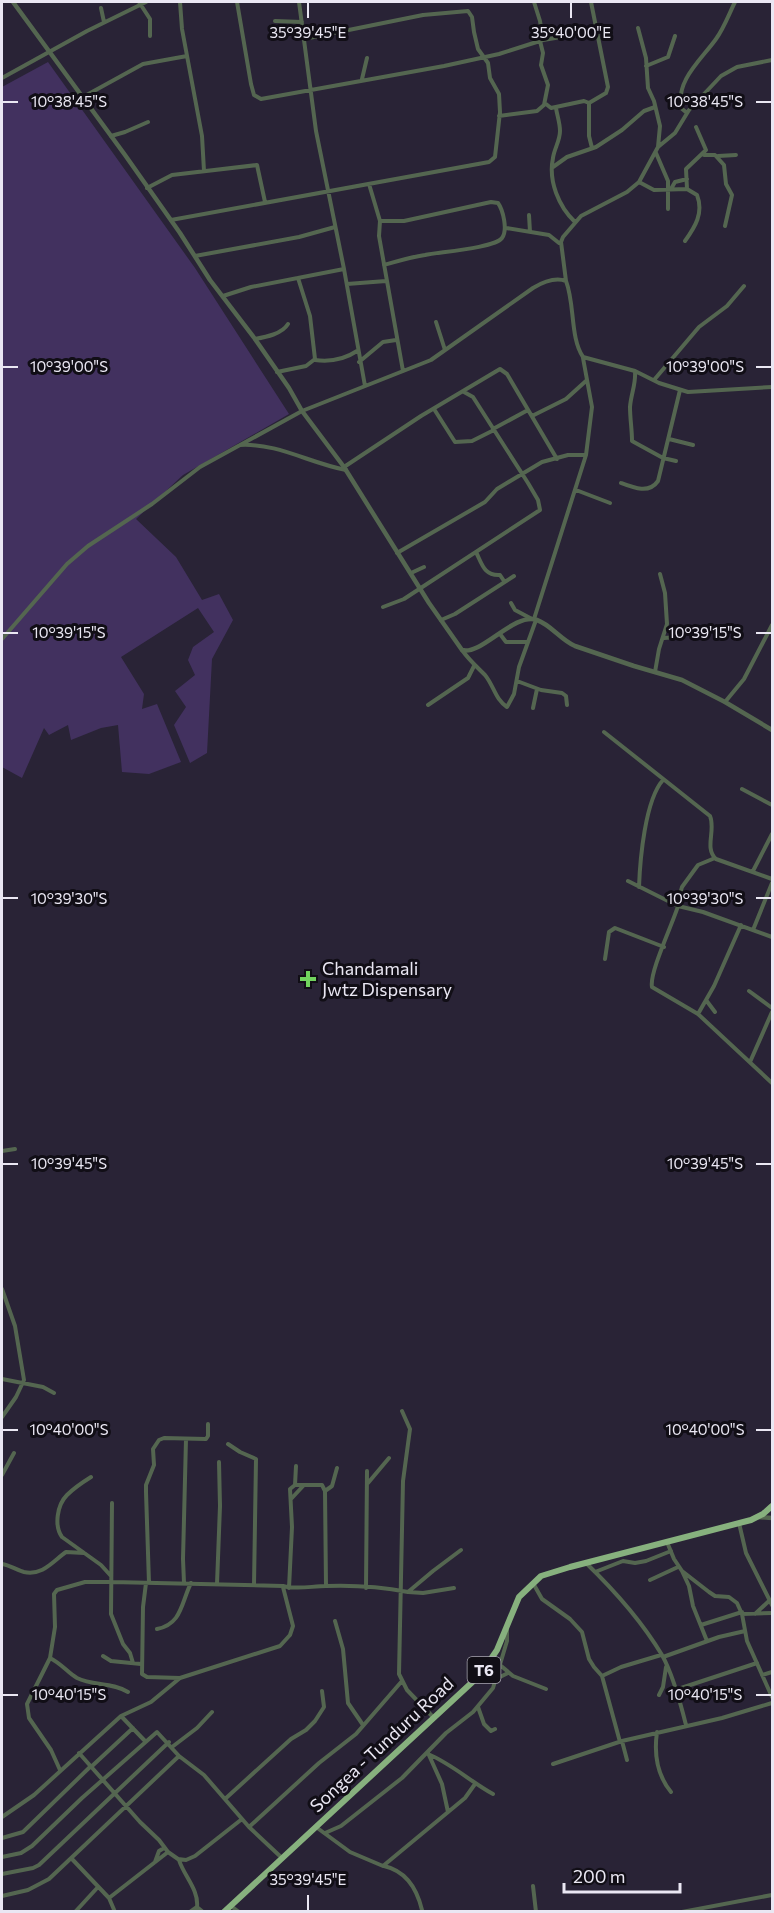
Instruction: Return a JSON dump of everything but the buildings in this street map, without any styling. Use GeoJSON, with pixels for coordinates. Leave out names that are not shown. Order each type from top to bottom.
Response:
{"type":"FeatureCollection","features":[{"type":"Feature","properties":{"kind":"highway","name":"Songea - Tunduru Road"},"geometry":{"type":"LineString","coordinates":[[224,1911],[486,1668],[498,1650],[519,1597],[533,1583],[550,1573],[586,1562],[758,1517],[772,1506]]}},
{"type":"Feature","properties":{"kind":"street"},"geometry":{"type":"LineString","coordinates":[[13,2],[171,220],[194,256],[255,339],[302,411],[345,469],[440,621],[474,666],[486,676],[497,697],[507,707],[514,694],[558,539],[586,455],[592,407],[583,357],[575,336],[573,306],[566,281],[561,242],[575,222],[584,214],[627,192],[639,182],[658,147],[660,126],[649,92],[646,58],[638,28]]}},
{"type":"Feature","properties":{"kind":"street"},"geometry":{"type":"LineString","coordinates":[[2,78],[139,3],[146,2]]}},
{"type":"Feature","properties":{"kind":"street"},"geometry":{"type":"LineString","coordinates":[[180,2],[182,29],[202,136],[204,171]]}},
{"type":"Feature","properties":{"kind":"street"},"geometry":{"type":"LineString","coordinates":[[237,2],[254,95],[261,99],[484,57],[541,40],[597,31]]}},
{"type":"Feature","properties":{"kind":"street"},"geometry":{"type":"LineString","coordinates":[[299,2],[317,139],[347,284],[364,386]]}},
{"type":"Feature","properties":{"kind":"street"},"geometry":{"type":"LineString","coordinates":[[499,116],[537,111],[545,103],[548,85],[541,65],[543,53],[540,21],[534,2]]}},
{"type":"Feature","properties":{"kind":"street"},"geometry":{"type":"LineString","coordinates":[[589,104],[606,93],[608,89],[591,2]]}},
{"type":"Feature","properties":{"kind":"street"},"geometry":{"type":"LineString","coordinates":[[687,113],[681,108],[680,99],[689,72],[717,38],[735,2]]}},
{"type":"Feature","properties":{"kind":"street"},"geometry":{"type":"LineString","coordinates":[[139,3],[147,10],[150,18],[150,36]]}},
{"type":"Feature","properties":{"kind":"street"},"geometry":{"type":"LineString","coordinates":[[101,8],[104,22]]}},
{"type":"Feature","properties":{"kind":"street"},"geometry":{"type":"LineString","coordinates":[[171,220],[489,162],[495,157],[499,94],[490,78],[489,65],[476,42],[470,13],[464,10],[423,15],[304,39]]}},
{"type":"Feature","properties":{"kind":"street"},"geometry":{"type":"LineString","coordinates":[[275,21],[302,22]]}},
{"type":"Feature","properties":{"kind":"street"},"geometry":{"type":"LineString","coordinates":[[646,66],[668,57],[675,36]]}},
{"type":"Feature","properties":{"kind":"street"},"geometry":{"type":"LineString","coordinates":[[83,97],[143,64],[187,56]]}},
{"type":"Feature","properties":{"kind":"street"},"geometry":{"type":"LineString","coordinates":[[362,80],[367,58]]}},
{"type":"Feature","properties":{"kind":"street"},"geometry":{"type":"LineString","coordinates":[[658,147],[675,133],[687,113],[725,73],[737,67],[772,60]]}},
{"type":"Feature","properties":{"kind":"street"},"geometry":{"type":"LineString","coordinates":[[545,103],[549,107],[556,108],[584,101],[589,104]]}},
{"type":"Feature","properties":{"kind":"street"},"geometry":{"type":"LineString","coordinates":[[589,104],[589,136],[592,148]]}},
{"type":"Feature","properties":{"kind":"street"},"geometry":{"type":"LineString","coordinates":[[553,168],[567,157],[592,148],[622,130],[644,111],[655,107]]}},
{"type":"Feature","properties":{"kind":"street"},"geometry":{"type":"LineString","coordinates":[[556,108],[560,132],[553,158],[557,196],[565,213],[575,222]]}},
{"type":"Feature","properties":{"kind":"street"},"geometry":{"type":"LineString","coordinates":[[111,136],[148,122]]}},
{"type":"Feature","properties":{"kind":"street"},"geometry":{"type":"LineString","coordinates":[[687,189],[688,166],[706,150],[696,127]]}},
{"type":"Feature","properties":{"kind":"street"},"geometry":{"type":"LineString","coordinates":[[656,153],[666,174],[670,190],[668,208]]}},
{"type":"Feature","properties":{"kind":"street"},"geometry":{"type":"LineString","coordinates":[[702,155],[736,155]]}},
{"type":"Feature","properties":{"kind":"street"},"geometry":{"type":"LineString","coordinates":[[717,156],[724,165],[726,184],[732,195],[725,226]]}},
{"type":"Feature","properties":{"kind":"street"},"geometry":{"type":"LineString","coordinates":[[147,188],[172,175],[257,165],[265,202]]}},
{"type":"Feature","properties":{"kind":"street"},"geometry":{"type":"LineString","coordinates":[[670,190],[675,182],[687,179]]}},
{"type":"Feature","properties":{"kind":"street"},"geometry":{"type":"LineString","coordinates":[[639,182],[654,190],[687,189],[697,195],[700,210],[695,226],[685,242]]}},
{"type":"Feature","properties":{"kind":"street"},"geometry":{"type":"LineString","coordinates":[[369,184],[380,221],[379,236],[403,371]]}},
{"type":"Feature","properties":{"kind":"street"},"geometry":{"type":"LineString","coordinates":[[377,281],[384,268],[426,254],[462,250],[495,242],[502,238],[506,228],[501,207],[498,203],[492,202],[404,221],[380,221]]}},
{"type":"Feature","properties":{"kind":"street"},"geometry":{"type":"LineString","coordinates":[[529,215],[530,232]]}},
{"type":"Feature","properties":{"kind":"street"},"geometry":{"type":"LineString","coordinates":[[194,256],[299,237],[335,227]]}},
{"type":"Feature","properties":{"kind":"street"},"geometry":{"type":"LineString","coordinates":[[506,228],[549,235],[559,243]]}},
{"type":"Feature","properties":{"kind":"street"},"geometry":{"type":"LineString","coordinates":[[223,296],[240,290],[344,269]]}},
{"type":"Feature","properties":{"kind":"street"},"geometry":{"type":"LineString","coordinates":[[298,278],[310,316],[315,360]]}},
{"type":"Feature","properties":{"kind":"street"},"geometry":{"type":"LineString","coordinates":[[2,639],[67,564],[88,546],[152,504],[200,467],[302,411],[431,360],[533,288],[557,279],[566,281]]}},
{"type":"Feature","properties":{"kind":"street"},"geometry":{"type":"LineString","coordinates":[[347,284],[386,281]]}},
{"type":"Feature","properties":{"kind":"street"},"geometry":{"type":"LineString","coordinates":[[654,380],[699,327],[727,306],[744,286]]}},
{"type":"Feature","properties":{"kind":"street"},"geometry":{"type":"LineString","coordinates":[[436,322],[445,350]]}},
{"type":"Feature","properties":{"kind":"street"},"geometry":{"type":"LineString","coordinates":[[255,339],[278,333],[288,324]]}},
{"type":"Feature","properties":{"kind":"street"},"geometry":{"type":"LineString","coordinates":[[359,362],[383,342],[397,340]]}},
{"type":"Feature","properties":{"kind":"street"},"geometry":{"type":"LineString","coordinates":[[277,372],[306,366],[315,360],[344,358],[357,351]]}},
{"type":"Feature","properties":{"kind":"street"},"geometry":{"type":"LineString","coordinates":[[583,357],[635,371],[680,390],[697,392],[772,387]]}},
{"type":"Feature","properties":{"kind":"street"},"geometry":{"type":"LineString","coordinates":[[236,446],[265,446],[330,467],[345,469],[434,409],[497,370],[502,370],[557,459]]}},
{"type":"Feature","properties":{"kind":"street"},"geometry":{"type":"LineString","coordinates":[[635,371],[636,383],[632,393],[630,421],[633,430],[632,441],[663,458],[676,461]]}},
{"type":"Feature","properties":{"kind":"street"},"geometry":{"type":"LineString","coordinates":[[532,416],[566,399],[578,391],[587,380]]}},
{"type":"Feature","properties":{"kind":"street"},"geometry":{"type":"LineString","coordinates":[[621,483],[640,489],[653,487],[660,477],[680,390]]}},
{"type":"Feature","properties":{"kind":"street"},"geometry":{"type":"LineString","coordinates":[[383,607],[399,602],[538,512],[538,500],[522,474],[472,397],[464,392]]}},
{"type":"Feature","properties":{"kind":"street"},"geometry":{"type":"LineString","coordinates":[[434,409],[454,441],[472,441],[528,410]]}},
{"type":"Feature","properties":{"kind":"street"},"geometry":{"type":"LineString","coordinates":[[669,439],[693,445]]}},
{"type":"Feature","properties":{"kind":"street"},"geometry":{"type":"LineString","coordinates":[[397,553],[485,502],[497,489],[542,462],[568,455],[586,455]]}},
{"type":"Feature","properties":{"kind":"street"},"geometry":{"type":"LineString","coordinates":[[576,490],[610,502]]}},
{"type":"Feature","properties":{"kind":"street"},"geometry":{"type":"LineString","coordinates":[[476,552],[486,572],[491,575],[500,575],[504,581]]}},
{"type":"Feature","properties":{"kind":"street"},"geometry":{"type":"LineString","coordinates":[[411,573],[424,567]]}},
{"type":"Feature","properties":{"kind":"street"},"geometry":{"type":"LineString","coordinates":[[656,672],[659,649],[667,624],[660,574]]}},
{"type":"Feature","properties":{"kind":"street"},"geometry":{"type":"LineString","coordinates":[[440,621],[514,576]]}},
{"type":"Feature","properties":{"kind":"street"},"geometry":{"type":"LineString","coordinates":[[511,603],[515,610],[534,619],[575,646],[690,683],[772,730]]}},
{"type":"Feature","properties":{"kind":"street"},"geometry":{"type":"LineString","coordinates":[[462,650],[468,651],[521,620],[534,619]]}},
{"type":"Feature","properties":{"kind":"street"},"geometry":{"type":"LineString","coordinates":[[725,702],[744,679],[772,625]]}},
{"type":"Feature","properties":{"kind":"street"},"geometry":{"type":"LineString","coordinates":[[664,638],[678,637],[682,633]]}},
{"type":"Feature","properties":{"kind":"street"},"geometry":{"type":"LineString","coordinates":[[500,634],[506,642],[528,642]]}},
{"type":"Feature","properties":{"kind":"street"},"geometry":{"type":"LineString","coordinates":[[428,705],[468,678],[474,666]]}},
{"type":"Feature","properties":{"kind":"street"},"geometry":{"type":"LineString","coordinates":[[517,681],[537,689],[562,693],[566,696],[567,705]]}},
{"type":"Feature","properties":{"kind":"street"},"geometry":{"type":"LineString","coordinates":[[533,708],[537,689]]}},
{"type":"Feature","properties":{"kind":"street"},"geometry":{"type":"LineString","coordinates":[[604,732],[710,816],[712,824],[710,850],[715,858],[753,871],[772,881],[753,930]]}},
{"type":"Feature","properties":{"kind":"street"},"geometry":{"type":"LineString","coordinates":[[639,887],[647,821],[657,787],[663,780]]}},
{"type":"Feature","properties":{"kind":"street"},"geometry":{"type":"LineString","coordinates":[[742,789],[772,805]]}},
{"type":"Feature","properties":{"kind":"street"},"geometry":{"type":"LineString","coordinates":[[753,871],[772,834]]}},
{"type":"Feature","properties":{"kind":"street"},"geometry":{"type":"LineString","coordinates":[[715,858],[698,865],[682,887],[678,905],[655,968],[652,987],[698,1014],[772,1083]]}},
{"type":"Feature","properties":{"kind":"street"},"geometry":{"type":"LineString","coordinates":[[628,881],[678,905],[693,908],[772,937]]}},
{"type":"Feature","properties":{"kind":"street"},"geometry":{"type":"LineString","coordinates":[[698,1014],[741,925]]}},
{"type":"Feature","properties":{"kind":"street"},"geometry":{"type":"LineString","coordinates":[[605,959],[609,932],[615,928],[664,946]]}},
{"type":"Feature","properties":{"kind":"street"},"geometry":{"type":"LineString","coordinates":[[749,991],[772,1010],[750,1062]]}},
{"type":"Feature","properties":{"kind":"street"},"geometry":{"type":"LineString","coordinates":[[706,1000],[715,1012]]}},
{"type":"Feature","properties":{"kind":"street"},"geometry":{"type":"LineString","coordinates":[[2,1151],[15,1149]]}},
{"type":"Feature","properties":{"kind":"street"},"geometry":{"type":"LineString","coordinates":[[2,1289],[15,1326],[23,1370],[23,1384],[4,1410],[2,1417]]}},
{"type":"Feature","properties":{"kind":"street"},"geometry":{"type":"LineString","coordinates":[[2,1379],[43,1387],[54,1392]]}},
{"type":"Feature","properties":{"kind":"street"},"geometry":{"type":"LineString","coordinates":[[402,1411],[410,1429],[403,1481],[399,1674],[407,1690],[433,1717]]}},
{"type":"Feature","properties":{"kind":"street"},"geometry":{"type":"LineString","coordinates":[[208,1424],[207,1438],[161,1439],[153,1449],[154,1465],[146,1485],[147,1583],[142,1674],[147,1677],[180,1678],[280,1646],[290,1635],[293,1626],[283,1586]]}},
{"type":"Feature","properties":{"kind":"street"},"geometry":{"type":"LineString","coordinates":[[184,1584],[186,1439]]}},
{"type":"Feature","properties":{"kind":"street"},"geometry":{"type":"LineString","coordinates":[[228,1444],[256,1459],[254,1585]]}},
{"type":"Feature","properties":{"kind":"street"},"geometry":{"type":"LineString","coordinates":[[2,1475],[14,1453]]}},
{"type":"Feature","properties":{"kind":"street"},"geometry":{"type":"LineString","coordinates":[[367,1483],[389,1458]]}},
{"type":"Feature","properties":{"kind":"street"},"geometry":{"type":"LineString","coordinates":[[217,1584],[219,1462]]}},
{"type":"Feature","properties":{"kind":"street"},"geometry":{"type":"LineString","coordinates":[[295,1485],[296,1466]]}},
{"type":"Feature","properties":{"kind":"street"},"geometry":{"type":"LineString","coordinates":[[325,1491],[332,1486],[337,1468]]}},
{"type":"Feature","properties":{"kind":"street"},"geometry":{"type":"LineString","coordinates":[[366,1588],[367,1471]]}},
{"type":"Feature","properties":{"kind":"street"},"geometry":{"type":"LineString","coordinates":[[91,1476],[64,1499],[57,1519],[60,1534],[101,1564],[112,1576]]}},
{"type":"Feature","properties":{"kind":"street"},"geometry":{"type":"LineString","coordinates":[[290,1501],[300,1488],[307,1484]]}},
{"type":"Feature","properties":{"kind":"street"},"geometry":{"type":"LineString","coordinates":[[289,1588],[292,1527],[290,1489],[295,1485],[307,1484],[322,1485],[325,1491],[327,1586]]}},
{"type":"Feature","properties":{"kind":"street"},"geometry":{"type":"LineString","coordinates":[[112,1503],[111,1618],[123,1644],[128,1648],[133,1663]]}},
{"type":"Feature","properties":{"kind":"street"},"geometry":{"type":"LineString","coordinates":[[758,1517],[772,1518]]}},
{"type":"Feature","properties":{"kind":"street"},"geometry":{"type":"LineString","coordinates":[[739,1522],[746,1553],[772,1605]]}},
{"type":"Feature","properties":{"kind":"street"},"geometry":{"type":"LineString","coordinates":[[667,1542],[680,1569],[707,1641]]}},
{"type":"Feature","properties":{"kind":"street"},"geometry":{"type":"LineString","coordinates":[[408,1592],[461,1550]]}},
{"type":"Feature","properties":{"kind":"street"},"geometry":{"type":"LineString","coordinates":[[595,1572],[623,1562],[646,1561],[670,1551]]}},
{"type":"Feature","properties":{"kind":"street"},"geometry":{"type":"LineString","coordinates":[[2,1564],[31,1573],[44,1570],[66,1552],[84,1553]]}},
{"type":"Feature","properties":{"kind":"street"},"geometry":{"type":"LineString","coordinates":[[586,1562],[635,1614],[662,1656],[686,1725]]}},
{"type":"Feature","properties":{"kind":"street"},"geometry":{"type":"LineString","coordinates":[[650,1580],[680,1569]]}},
{"type":"Feature","properties":{"kind":"street"},"geometry":{"type":"LineString","coordinates":[[680,1569],[715,1596],[729,1597],[734,1600],[742,1613],[745,1631],[772,1697]]}},
{"type":"Feature","properties":{"kind":"street"},"geometry":{"type":"LineString","coordinates":[[60,1770],[51,1750],[29,1718],[27,1704],[50,1658],[54,1627],[54,1599],[57,1590],[85,1582],[254,1585],[289,1588],[327,1586],[423,1593],[454,1588]]}},
{"type":"Feature","properties":{"kind":"street"},"geometry":{"type":"LineString","coordinates":[[533,1583],[542,1599],[579,1628],[591,1663],[602,1676],[627,1760]]}},
{"type":"Feature","properties":{"kind":"street"},"geometry":{"type":"LineString","coordinates":[[157,1629],[170,1626],[180,1612],[191,1584]]}},
{"type":"Feature","properties":{"kind":"street"},"geometry":{"type":"LineString","coordinates":[[755,1614],[770,1600]]}},
{"type":"Feature","properties":{"kind":"street"},"geometry":{"type":"LineString","coordinates":[[701,1625],[742,1613],[772,1613]]}},
{"type":"Feature","properties":{"kind":"street"},"geometry":{"type":"LineString","coordinates":[[335,1621],[343,1649],[348,1703],[363,1725]]}},
{"type":"Feature","properties":{"kind":"street"},"geometry":{"type":"LineString","coordinates":[[325,1833],[341,1826],[407,1773],[492,1691],[507,1641],[507,1627]]}},
{"type":"Feature","properties":{"kind":"street"},"geometry":{"type":"LineString","coordinates":[[602,1676],[621,1667],[745,1631]]}},
{"type":"Feature","properties":{"kind":"street"},"geometry":{"type":"LineString","coordinates":[[103,1656],[111,1661],[141,1664]]}},
{"type":"Feature","properties":{"kind":"street"},"geometry":{"type":"LineString","coordinates":[[50,1658],[63,1665],[79,1679],[114,1686],[128,1692]]}},
{"type":"Feature","properties":{"kind":"street"},"geometry":{"type":"LineString","coordinates":[[500,1664],[508,1673],[546,1689]]}},
{"type":"Feature","properties":{"kind":"street"},"geometry":{"type":"LineString","coordinates":[[675,1690],[757,1664]]}},
{"type":"Feature","properties":{"kind":"street"},"geometry":{"type":"LineString","coordinates":[[659,1695],[663,1687],[666,1666]]}},
{"type":"Feature","properties":{"kind":"street"},"geometry":{"type":"LineString","coordinates":[[762,1675],[772,1672]]}},
{"type":"Feature","properties":{"kind":"street"},"geometry":{"type":"LineString","coordinates":[[496,1679],[508,1673]]}},
{"type":"Feature","properties":{"kind":"street"},"geometry":{"type":"LineString","coordinates":[[2,1817],[28,1800],[121,1716],[146,1706],[180,1678]]}},
{"type":"Feature","properties":{"kind":"street"},"geometry":{"type":"LineString","coordinates":[[249,1827],[319,1763],[336,1751],[363,1725],[402,1681]]}},
{"type":"Feature","properties":{"kind":"street"},"geometry":{"type":"LineString","coordinates":[[225,1799],[291,1739],[315,1721],[324,1707],[322,1691]]}},
{"type":"Feature","properties":{"kind":"street"},"geometry":{"type":"LineString","coordinates":[[553,1764],[621,1741],[772,1703]]}},
{"type":"Feature","properties":{"kind":"street"},"geometry":{"type":"LineString","coordinates":[[478,1706],[487,1728],[491,1731],[495,1729]]}},
{"type":"Feature","properties":{"kind":"street"},"geometry":{"type":"LineString","coordinates":[[172,1747],[197,1728],[212,1712]]}},
{"type":"Feature","properties":{"kind":"street"},"geometry":{"type":"LineString","coordinates":[[121,1716],[145,1741]]}},
{"type":"Feature","properties":{"kind":"street"},"geometry":{"type":"LineString","coordinates":[[2,1838],[23,1832],[133,1728]]}},
{"type":"Feature","properties":{"kind":"street"},"geometry":{"type":"LineString","coordinates":[[2,1857],[21,1852],[32,1846],[157,1732],[179,1756],[204,1775],[242,1820],[283,1858]]}},
{"type":"Feature","properties":{"kind":"street"},"geometry":{"type":"LineString","coordinates":[[657,1732],[656,1752],[659,1772],[671,1792]]}},
{"type":"Feature","properties":{"kind":"street"},"geometry":{"type":"LineString","coordinates":[[2,1874],[39,1865],[169,1743]]}},
{"type":"Feature","properties":{"kind":"street"},"geometry":{"type":"LineString","coordinates":[[79,1753],[164,1848],[178,1859],[186,1860],[195,1856],[242,1820]]}},
{"type":"Feature","properties":{"kind":"street"},"geometry":{"type":"LineString","coordinates":[[428,1753],[452,1766],[475,1784],[493,1794]]}},
{"type":"Feature","properties":{"kind":"street"},"geometry":{"type":"LineString","coordinates":[[428,1753],[442,1784],[448,1812]]}},
{"type":"Feature","properties":{"kind":"street"},"geometry":{"type":"LineString","coordinates":[[2,1896],[40,1884],[72,1859],[125,1805],[179,1756]]}},
{"type":"Feature","properties":{"kind":"street"},"geometry":{"type":"LineString","coordinates":[[383,1866],[404,1851],[465,1798],[475,1784]]}},
{"type":"Feature","properties":{"kind":"street"},"geometry":{"type":"LineString","coordinates":[[316,1827],[350,1852],[394,1869],[416,1888],[422,1910]]}},
{"type":"Feature","properties":{"kind":"street"},"geometry":{"type":"LineString","coordinates":[[155,1862],[159,1851],[164,1848]]}},
{"type":"Feature","properties":{"kind":"street"},"geometry":{"type":"LineString","coordinates":[[109,1898],[168,1852]]}},
{"type":"Feature","properties":{"kind":"street"},"geometry":{"type":"LineString","coordinates":[[72,1859],[109,1898],[115,1911]]}},
{"type":"Feature","properties":{"kind":"street"},"geometry":{"type":"LineString","coordinates":[[178,1859],[183,1873],[198,1894],[197,1907]]}},
{"type":"Feature","properties":{"kind":"street"},"geometry":{"type":"LineString","coordinates":[[533,1886],[536,1911]]}},
{"type":"Feature","properties":{"kind":"street"},"geometry":{"type":"LineString","coordinates":[[75,1911],[98,1887]]}},
{"type":"Feature","properties":{"kind":"street"},"geometry":{"type":"LineString","coordinates":[[685,1911],[772,1894]]}},
{"type":"Feature","properties":{"kind":"street"},"geometry":{"type":"LineString","coordinates":[[231,1906],[239,1911]]}},
{"type":"Feature","properties":{"kind":"street"},"geometry":{"type":"LineString","coordinates":[[190,1911],[197,1907]]}},
{"type":"Feature","properties":{"kind":"street"},"geometry":{"type":"LineString","coordinates":[[197,1907],[203,1911]]}},
{"type":"Feature","properties":{"kind":"shaded area"},"geometry":{"type":"Polygon","coordinates":[[[48,62],[195,268],[289,414],[183,475],[136,519],[176,557],[202,600],[219,594],[233,620],[212,659],[207,753],[190,763],[174,725],[186,707],[175,691],[195,675],[188,660],[193,647],[214,632],[198,608],[121,657],[144,694],[142,709],[157,704],[181,762],[149,774],[122,772],[118,725],[101,728],[71,740],[68,725],[49,735],[44,728],[22,778],[2,767],[2,87],[48,62]]]}},
{"type":"Feature","properties":{"kind":"place","name":"Chandamali Jwtz Dispensary"},"geometry":{"type":"Point","coordinates":[308,979]}}]}
